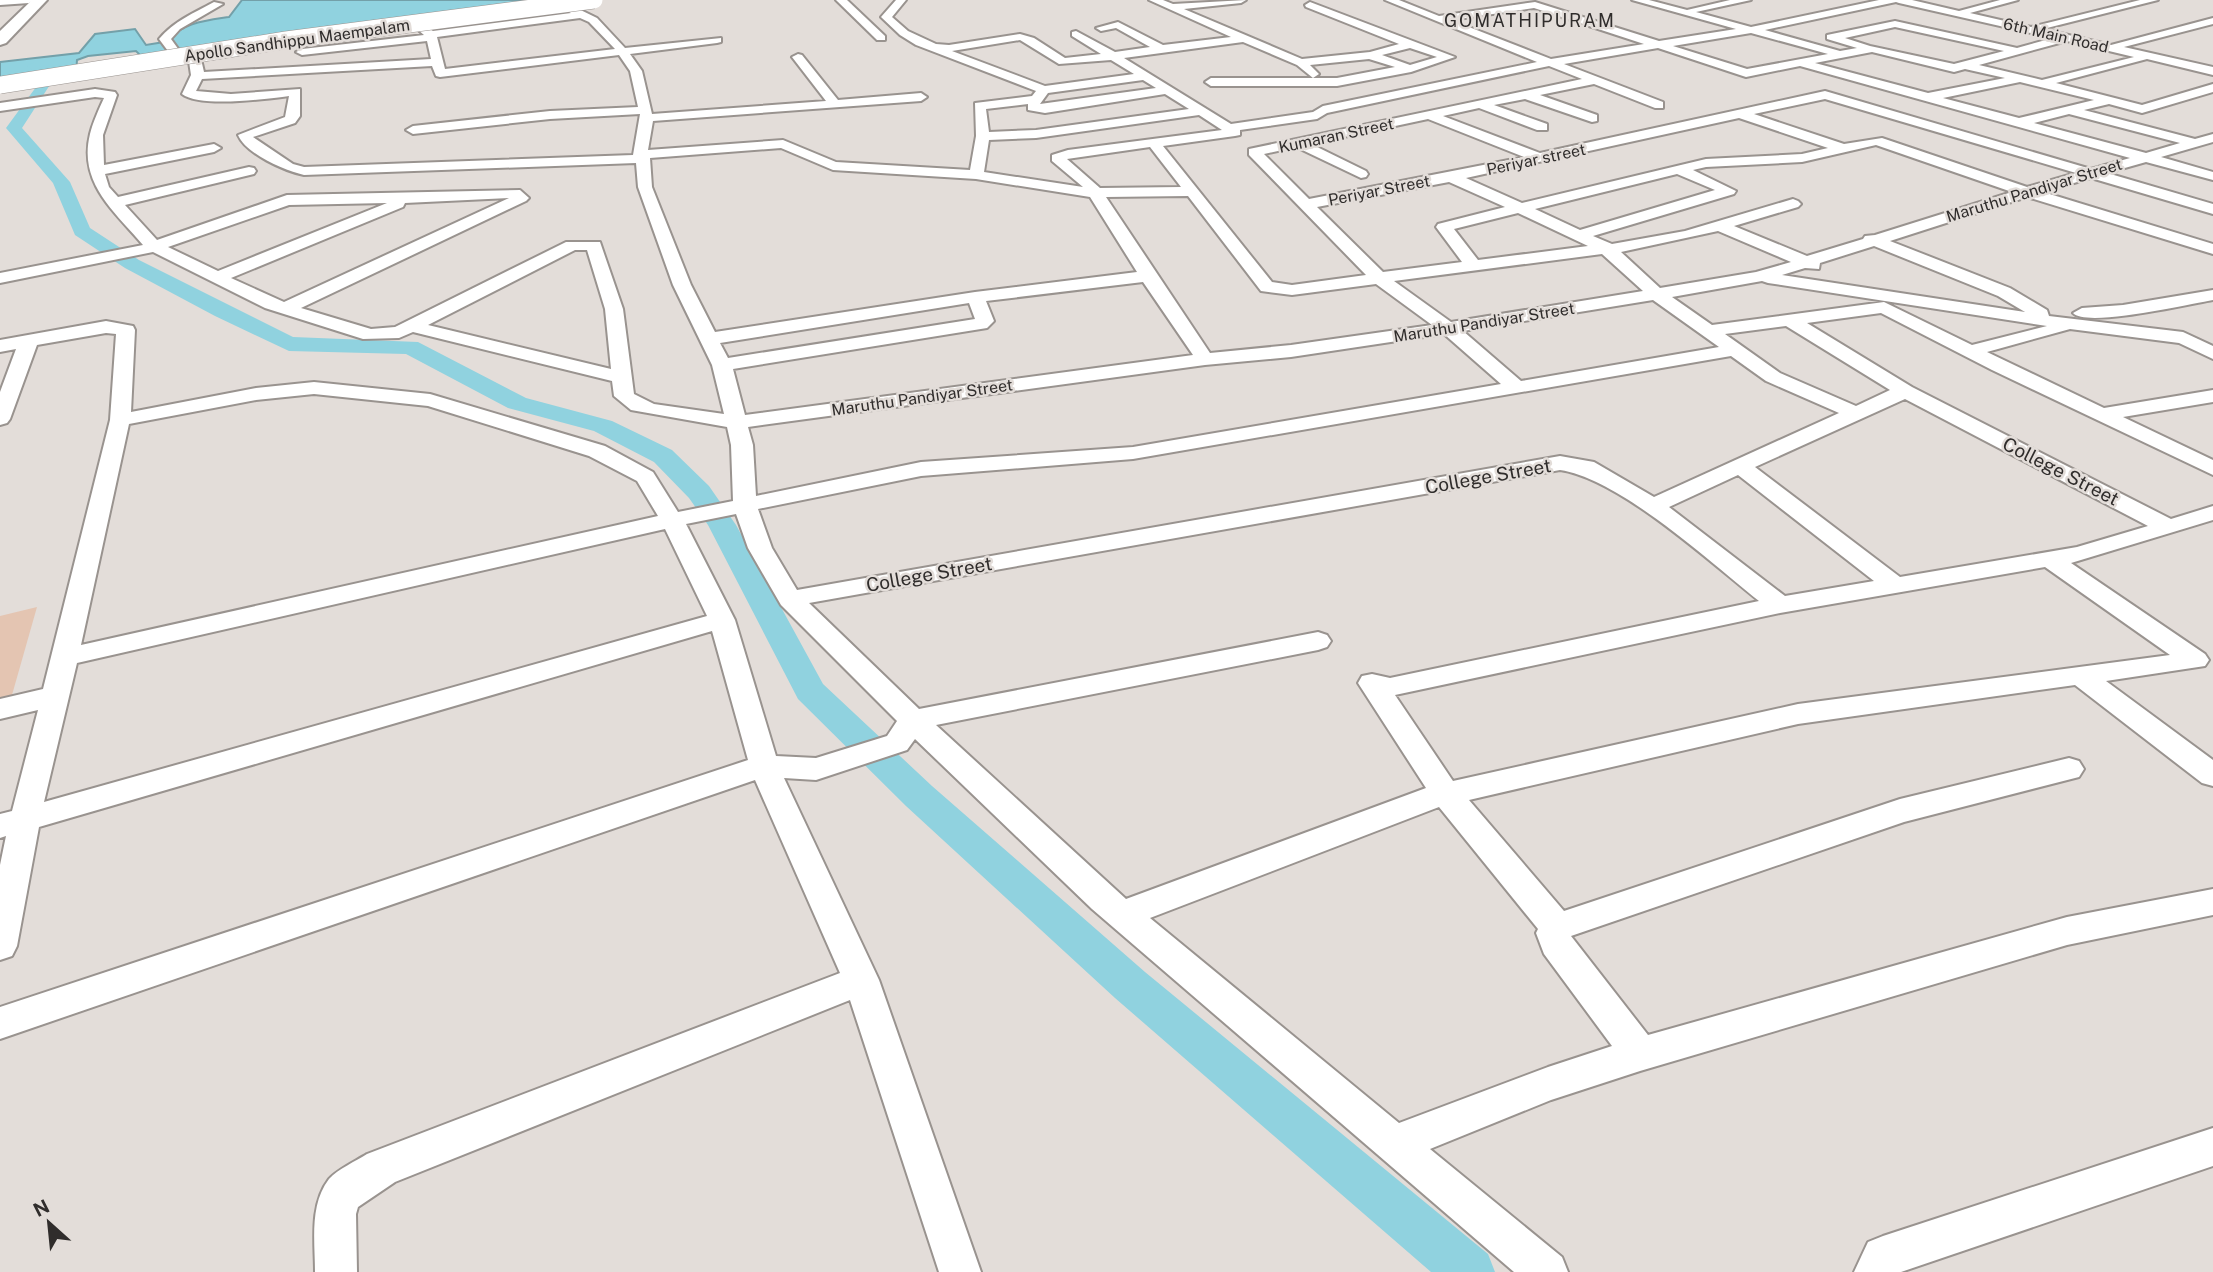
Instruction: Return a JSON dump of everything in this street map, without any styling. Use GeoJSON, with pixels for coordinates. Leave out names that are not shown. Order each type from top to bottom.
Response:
{"type":"FeatureCollection","features":[{"type":"Feature","properties":{"kind":"main road"},"geometry":{"type":"LineString","coordinates":[[1,33],[28,0]]}},
{"type":"Feature","properties":{"kind":"main road"},"geometry":{"type":"LineString","coordinates":[[1,33],[29,13],[40,0]]}},
{"type":"Feature","properties":{"kind":"main road","name":"Apollo Sandhippu Maempalam"},"geometry":{"type":"LineString","coordinates":[[0,84],[285,40],[594,0]]}},
{"type":"Feature","properties":{"kind":"main road","name":"Apollo Sandhippu Maempalam"},"geometry":{"type":"LineString","coordinates":[[0,84],[285,38],[584,7]]}},
{"type":"Feature","properties":{"kind":"street"},"geometry":{"type":"LineString","coordinates":[[0,2],[28,0]]}},
{"type":"Feature","properties":{"kind":"street"},"geometry":{"type":"LineString","coordinates":[[841,0],[881,38]]}},
{"type":"Feature","properties":{"kind":"street"},"geometry":{"type":"LineString","coordinates":[[901,0],[886,17],[917,41],[994,72],[1040,95]]}},
{"type":"Feature","properties":{"kind":"street"},"geometry":{"type":"LineString","coordinates":[[1154,0],[1301,63],[1324,83]]}},
{"type":"Feature","properties":{"kind":"street"},"geometry":{"type":"LineString","coordinates":[[1173,8],[1241,0]]}},
{"type":"Feature","properties":{"kind":"street"},"geometry":{"type":"LineString","coordinates":[[1390,0],[1591,81],[1659,105]]}},
{"type":"Feature","properties":{"kind":"street"},"geometry":{"type":"LineString","coordinates":[[1637,0],[1843,54]]}},
{"type":"Feature","properties":{"kind":"street"},"geometry":{"type":"LineString","coordinates":[[1683,12],[1746,0]]}},
{"type":"Feature","properties":{"kind":"street"},"geometry":{"type":"LineString","coordinates":[[1228,128],[1317,115],[1324,110],[1547,63],[1751,30],[1893,0]]}},
{"type":"Feature","properties":{"kind":"street","name":"6th Main Road"},"geometry":{"type":"LineString","coordinates":[[1899,0],[2213,71]]}},
{"type":"Feature","properties":{"kind":"street"},"geometry":{"type":"LineString","coordinates":[[1956,12],[2013,0]]}},
{"type":"Feature","properties":{"kind":"street"},"geometry":{"type":"LineString","coordinates":[[2030,29],[2153,0]]}},
{"type":"Feature","properties":{"kind":"street"},"geometry":{"type":"LineString","coordinates":[[559,2],[584,7],[636,71],[646,114],[641,157],[645,187],[682,285],[722,365],[742,445],[739,507],[790,599],[905,731],[1547,1272]]}},
{"type":"Feature","properties":{"kind":"street"},"geometry":{"type":"LineString","coordinates":[[1437,19],[1534,3],[1746,73],[1843,54],[1908,45]]}},
{"type":"Feature","properties":{"kind":"street"},"geometry":{"type":"LineString","coordinates":[[177,56],[164,41],[176,27],[218,4]]}},
{"type":"Feature","properties":{"kind":"street"},"geometry":{"type":"LineString","coordinates":[[1211,82],[1324,83],[1357,80],[1448,57],[1410,45],[1310,5]]}},
{"type":"Feature","properties":{"kind":"street"},"geometry":{"type":"LineString","coordinates":[[286,54],[431,36],[584,7]]}},
{"type":"Feature","properties":{"kind":"street"},"geometry":{"type":"LineString","coordinates":[[2110,48],[2213,21]]}},
{"type":"Feature","properties":{"kind":"street"},"geometry":{"type":"LineString","coordinates":[[415,23],[431,36],[438,67]]}},
{"type":"Feature","properties":{"kind":"street"},"geometry":{"type":"LineString","coordinates":[[2018,51],[1895,24],[1831,37],[1877,50],[2042,83],[2142,108],[2213,88]]}},
{"type":"Feature","properties":{"kind":"street"},"geometry":{"type":"LineString","coordinates":[[1101,28],[1118,25],[1161,49]]}},
{"type":"Feature","properties":{"kind":"street"},"geometry":{"type":"LineString","coordinates":[[619,47],[728,28]]}},
{"type":"Feature","properties":{"kind":"street"},"geometry":{"type":"LineString","coordinates":[[939,50],[1044,34]]}},
{"type":"Feature","properties":{"kind":"street"},"geometry":{"type":"LineString","coordinates":[[1076,34],[1235,132],[1068,154],[1057,158],[1095,193],[1205,359]]}},
{"type":"Feature","properties":{"kind":"street"},"geometry":{"type":"LineString","coordinates":[[1921,41],[1947,35]]}},
{"type":"Feature","properties":{"kind":"street"},"geometry":{"type":"LineString","coordinates":[[1020,37],[1030,40],[1063,62]]}},
{"type":"Feature","properties":{"kind":"street"},"geometry":{"type":"LineString","coordinates":[[1050,64],[1246,38]]}},
{"type":"Feature","properties":{"kind":"street"},"geometry":{"type":"LineString","coordinates":[[1825,95],[1960,66],[2067,38]]}},
{"type":"Feature","properties":{"kind":"street"},"geometry":{"type":"LineString","coordinates":[[198,66],[188,94],[231,98],[438,67],[619,47],[717,40]]}},
{"type":"Feature","properties":{"kind":"street"},"geometry":{"type":"LineString","coordinates":[[1301,63],[1370,55],[1410,45]]}},
{"type":"Feature","properties":{"kind":"street"},"geometry":{"type":"LineString","coordinates":[[1370,55],[1457,84]]}},
{"type":"Feature","properties":{"kind":"street"},"geometry":{"type":"LineString","coordinates":[[2042,83],[2149,56]]}},
{"type":"Feature","properties":{"kind":"street"},"geometry":{"type":"LineString","coordinates":[[799,57],[835,104]]}},
{"type":"Feature","properties":{"kind":"street"},"geometry":{"type":"LineString","coordinates":[[198,66],[237,61]]}},
{"type":"Feature","properties":{"kind":"street"},"geometry":{"type":"LineString","coordinates":[[1800,62],[2213,176]]}},
{"type":"Feature","properties":{"kind":"street"},"geometry":{"type":"LineString","coordinates":[[198,66],[438,67]]}},
{"type":"Feature","properties":{"kind":"street"},"geometry":{"type":"LineString","coordinates":[[994,72],[1022,68]]}},
{"type":"Feature","properties":{"kind":"street"},"geometry":{"type":"LineString","coordinates":[[976,175],[983,136],[979,106],[1145,76]]}},
{"type":"Feature","properties":{"kind":"street"},"geometry":{"type":"LineString","coordinates":[[1927,97],[2023,79]]}},
{"type":"Feature","properties":{"kind":"street","name":"Kumaran Street"},"geometry":{"type":"LineString","coordinates":[[1379,278],[1254,152],[1591,81]]}},
{"type":"Feature","properties":{"kind":"street"},"geometry":{"type":"LineString","coordinates":[[295,87],[294,116],[245,135],[247,140],[288,167],[304,171],[641,157],[783,144],[833,166],[976,175],[1095,193],[1194,191]]}},
{"type":"Feature","properties":{"kind":"street"},"geometry":{"type":"LineString","coordinates":[[1040,95],[1033,107],[1045,109],[1167,90]]}},
{"type":"Feature","properties":{"kind":"street"},"geometry":{"type":"LineString","coordinates":[[6,106],[95,93],[111,95],[96,135],[97,170],[102,188],[153,246],[271,304],[370,335],[399,332],[572,245],[594,245],[614,309],[624,396],[638,406],[738,422]]}},
{"type":"Feature","properties":{"kind":"street"},"geometry":{"type":"LineString","coordinates":[[1525,95],[1592,118]]}},
{"type":"Feature","properties":{"kind":"street","name":"Periyar street"},"geometry":{"type":"LineString","coordinates":[[1451,177],[1825,95],[2213,209]]}},
{"type":"Feature","properties":{"kind":"street"},"geometry":{"type":"LineString","coordinates":[[413,130],[550,115],[646,114],[921,97]]}},
{"type":"Feature","properties":{"kind":"street"},"geometry":{"type":"LineString","coordinates":[[1904,150],[2109,100]]}},
{"type":"Feature","properties":{"kind":"street"},"geometry":{"type":"LineString","coordinates":[[1479,104],[1542,127]]}},
{"type":"Feature","properties":{"kind":"street"},"geometry":{"type":"LineString","coordinates":[[2070,110],[2207,143]]}},
{"type":"Feature","properties":{"kind":"street"},"geometry":{"type":"LineString","coordinates":[[983,136],[1036,134],[1199,111]]}},
{"type":"Feature","properties":{"kind":"street"},"geometry":{"type":"LineString","coordinates":[[1740,114],[1844,148]]}},
{"type":"Feature","properties":{"kind":"street"},"geometry":{"type":"LineString","coordinates":[[1429,115],[1539,158]]}},
{"type":"Feature","properties":{"kind":"street"},"geometry":{"type":"LineString","coordinates":[[1473,265],[1444,227],[1677,169],[1739,159],[1802,158],[1877,141],[2213,249]]}},
{"type":"Feature","properties":{"kind":"street"},"geometry":{"type":"LineString","coordinates":[[1298,143],[1362,174]]}},
{"type":"Feature","properties":{"kind":"street","name":"Maruthu Pandiyar Street"},"geometry":{"type":"LineString","coordinates":[[738,422],[1205,359],[1291,351],[1448,328],[1759,276],[2027,191],[2207,143]]}},
{"type":"Feature","properties":{"kind":"street"},"geometry":{"type":"LineString","coordinates":[[1155,144],[1267,287],[1292,290],[1669,239],[1793,204]]}},
{"type":"Feature","properties":{"kind":"street"},"geometry":{"type":"LineString","coordinates":[[97,170],[214,148]]}},
{"type":"Feature","properties":{"kind":"street"},"geometry":{"type":"LineString","coordinates":[[1578,235],[1729,191],[1677,169]]}},
{"type":"Feature","properties":{"kind":"street"},"geometry":{"type":"LineString","coordinates":[[113,203],[250,171]]}},
{"type":"Feature","properties":{"kind":"street","name":"Periyar street"},"geometry":{"type":"LineString","coordinates":[[1451,177],[1607,249],[1656,293],[1773,377],[1857,414]]}},
{"type":"Feature","properties":{"kind":"street","name":"Periyar Street"},"geometry":{"type":"LineString","coordinates":[[1308,204],[1451,177]]}},
{"type":"Feature","properties":{"kind":"street"},"geometry":{"type":"LineString","coordinates":[[0,278],[135,253],[287,200],[514,193],[521,198],[286,308]]}},
{"type":"Feature","properties":{"kind":"street"},"geometry":{"type":"LineString","coordinates":[[218,277],[413,198]]}},
{"type":"Feature","properties":{"kind":"street"},"geometry":{"type":"LineString","coordinates":[[1718,225],[1808,262],[1884,307],[1969,351],[2213,468]]}},
{"type":"Feature","properties":{"kind":"street"},"geometry":{"type":"LineString","coordinates":[[1871,239],[2004,292],[2050,319],[2213,295]]}},
{"type":"Feature","properties":{"kind":"street"},"geometry":{"type":"LineString","coordinates":[[708,338],[975,297],[1148,276]]}},
{"type":"Feature","properties":{"kind":"street"},"geometry":{"type":"LineString","coordinates":[[1759,276],[2183,338],[2213,353]]}},
{"type":"Feature","properties":{"kind":"street"},"geometry":{"type":"LineString","coordinates":[[1379,278],[1448,328],[1518,388]]}},
{"type":"Feature","properties":{"kind":"street"},"geometry":{"type":"LineString","coordinates":[[722,365],[981,324],[985,321],[975,297]]}},
{"type":"Feature","properties":{"kind":"street"},"geometry":{"type":"LineString","coordinates":[[1709,331],[1884,307]]}},
{"type":"Feature","properties":{"kind":"street","name":"College Street"},"geometry":{"type":"LineString","coordinates":[[1788,320],[1905,391],[2169,527]]}},
{"type":"Feature","properties":{"kind":"street"},"geometry":{"type":"LineString","coordinates":[[1969,351],[2077,324]]}},
{"type":"Feature","properties":{"kind":"street"},"geometry":{"type":"LineString","coordinates":[[411,326],[620,377]]}},
{"type":"Feature","properties":{"kind":"street"},"geometry":{"type":"LineString","coordinates":[[0,346],[106,327],[125,330],[120,420],[55,696],[13,822],[0,946]]}},
{"type":"Feature","properties":{"kind":"street"},"geometry":{"type":"LineString","coordinates":[[2183,338],[2213,331]]}},
{"type":"Feature","properties":{"kind":"street"},"geometry":{"type":"LineString","coordinates":[[0,419],[29,340]]}},
{"type":"Feature","properties":{"kind":"street"},"geometry":{"type":"LineString","coordinates":[[65,657],[680,519],[920,469],[1133,453],[1735,350]]}},
{"type":"Feature","properties":{"kind":"street"},"geometry":{"type":"LineString","coordinates":[[120,420],[256,394],[314,388],[430,400],[597,451],[645,477],[680,519],[722,620],[764,766],[861,980],[960,1272]]}},
{"type":"Feature","properties":{"kind":"street"},"geometry":{"type":"LineString","coordinates":[[1780,605],[1653,506],[1905,391]]}},
{"type":"Feature","properties":{"kind":"street"},"geometry":{"type":"LineString","coordinates":[[2101,415],[2213,396]]}},
{"type":"Feature","properties":{"kind":"street","name":"College Street"},"geometry":{"type":"LineString","coordinates":[[790,599],[1559,463],[1586,467],[1653,506]]}},
{"type":"Feature","properties":{"kind":"street"},"geometry":{"type":"LineString","coordinates":[[1741,467],[1896,586]]}},
{"type":"Feature","properties":{"kind":"street"},"geometry":{"type":"LineString","coordinates":[[1557,927],[1446,794],[1372,683],[1390,687],[1780,605],[2081,554],[2213,513]]}},
{"type":"Feature","properties":{"kind":"street"},"geometry":{"type":"LineString","coordinates":[[2050,559],[2207,661]]}},
{"type":"Feature","properties":{"kind":"street"},"geometry":{"type":"LineString","coordinates":[[13,822],[722,620]]}},
{"type":"Feature","properties":{"kind":"street"},"geometry":{"type":"LineString","coordinates":[[0,1023],[764,766],[816,769],[905,731],[1318,641]]}},
{"type":"Feature","properties":{"kind":"street"},"geometry":{"type":"LineString","coordinates":[[1122,915],[1413,803],[1446,794],[1798,714],[2207,661]]}},
{"type":"Feature","properties":{"kind":"street"},"geometry":{"type":"LineString","coordinates":[[2081,676],[2213,775]]}},
{"type":"Feature","properties":{"kind":"street"},"geometry":{"type":"LineString","coordinates":[[0,709],[55,696]]}},
{"type":"Feature","properties":{"kind":"street"},"geometry":{"type":"LineString","coordinates":[[1640,1054],[1556,944],[1553,933],[1557,927],[1900,811],[2069,769]]}},
{"type":"Feature","properties":{"kind":"street"},"geometry":{"type":"LineString","coordinates":[[1394,1144],[1548,1084],[1640,1054],[2067,931],[2213,902]]}},
{"type":"Feature","properties":{"kind":"street"},"geometry":{"type":"LineString","coordinates":[[336,1272],[335,1214],[345,1193],[381,1168],[861,980]]}},
{"type":"Feature","properties":{"kind":"street"},"geometry":{"type":"LineString","coordinates":[[1875,1272],[1882,1257],[2213,1147]]}},
{"type":"Feature","properties":{"kind":"shaded area"},"geometry":{"type":"Polygon","coordinates":[[[37,607],[10,702],[0,704],[0,616],[37,607]]]}},
{"type":"Feature","properties":{"kind":"water"},"geometry":{"type":"Polygon","coordinates":[[[242,0],[551,0],[143,58],[136,51],[88,56],[77,60],[76,73],[0,79],[0,62],[79,53],[95,34],[135,29],[146,45],[170,41],[187,26],[229,17],[242,0]]]}},
{"type":"Feature","properties":{"kind":"waterway"},"geometry":{"type":"LineString","coordinates":[[34,66],[48,77],[14,128],[61,182],[82,231],[132,264],[289,344],[410,347],[517,403],[603,426],[663,456],[699,492],[722,525],[810,691],[919,796],[1130,985],[1470,1272]]}},
{"type":"Feature","properties":{"kind":"district","name":"GOMATHIPURAM"},"geometry":{"type":"Point","coordinates":[1530,21]}}]}
